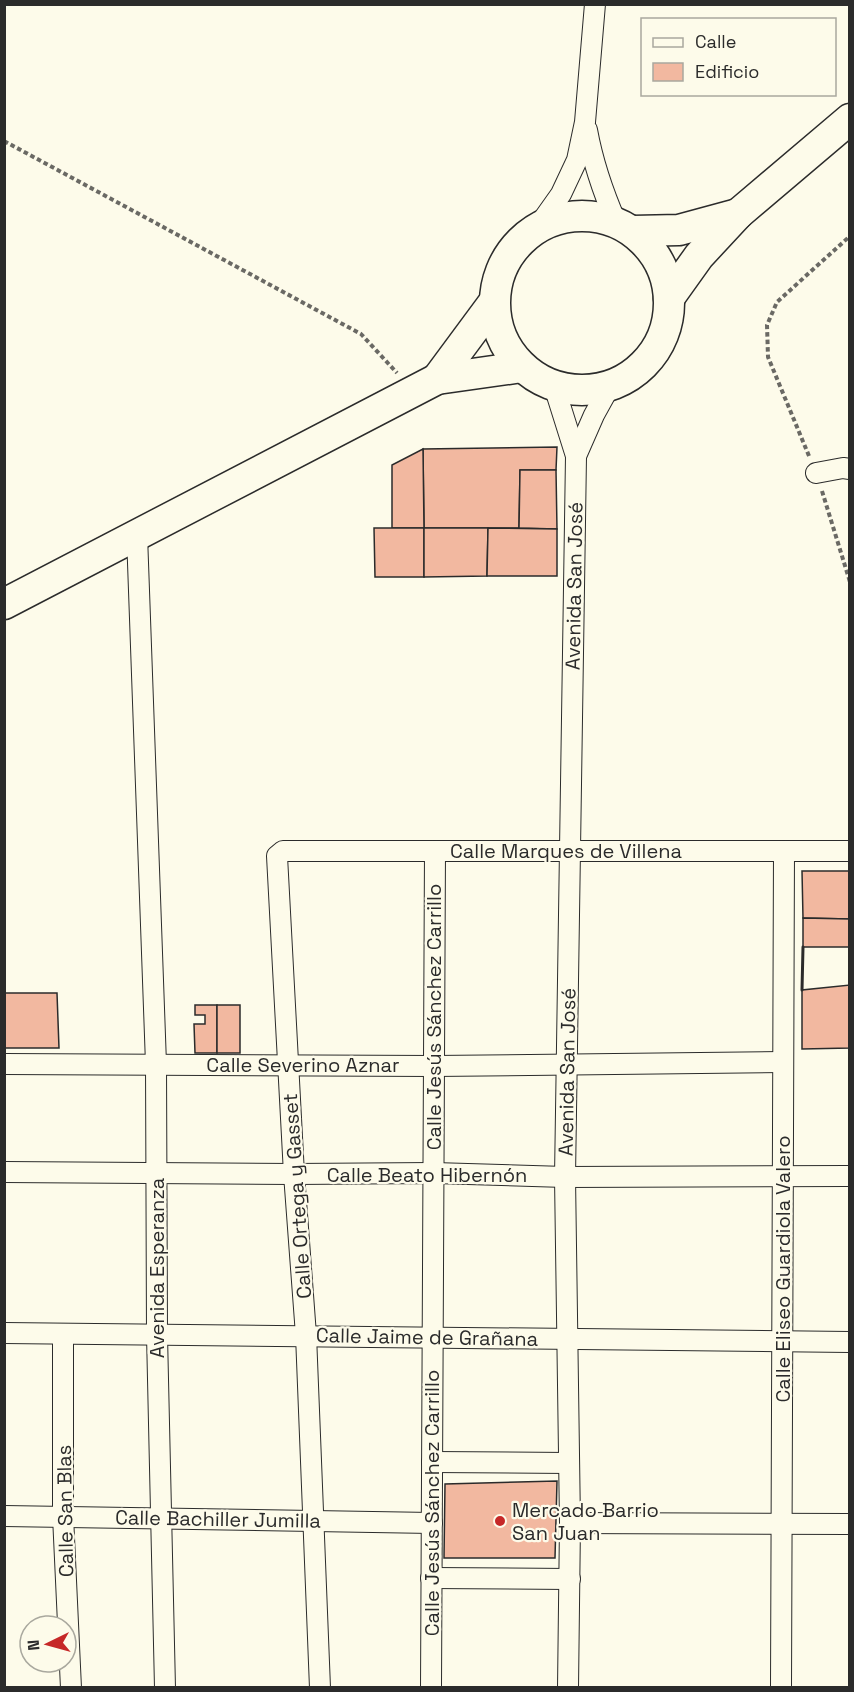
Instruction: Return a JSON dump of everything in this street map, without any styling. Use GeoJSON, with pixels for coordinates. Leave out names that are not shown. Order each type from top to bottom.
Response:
{"type":"FeatureCollection","features":[{"type":"Feature","properties":{"kind":"main road"},"geometry":{"type":"LineString","coordinates":[[669,298],[699,256],[738,214],[849,119]]}},
{"type":"Feature","properties":{"kind":"main road"},"geometry":{"type":"LineString","coordinates":[[624,227],[679,230],[738,214]]}},
{"type":"Feature","properties":{"kind":"main road"},"geometry":{"type":"LineString","coordinates":[[577,215],[597,216],[624,227],[652,250],[664,273],[669,298],[666,326],[654,352],[635,373],[610,386],[591,391],[572,391],[537,378],[522,367],[507,348],[497,326],[494,302],[500,272],[516,245],[539,225],[558,218],[577,215]]}},
{"type":"Feature","properties":{"kind":"main road"},"geometry":{"type":"LineString","coordinates":[[425,385],[494,302]]}},
{"type":"Feature","properties":{"kind":"main road"},"geometry":{"type":"LineString","coordinates":[[4,604],[425,385],[522,367]]}},
{"type":"Feature","properties":{"kind":"street"},"geometry":{"type":"LineString","coordinates":[[539,225],[561,194],[577,160],[585,122],[595,4]]}},
{"type":"Feature","properties":{"kind":"street"},"geometry":{"type":"LineString","coordinates":[[585,122],[602,190],[624,227]]}},
{"type":"Feature","properties":{"kind":"street","name":"Avenida San José"},"geometry":{"type":"LineString","coordinates":[[554,386],[576,456],[565,1177],[570,1523],[568,1688]]}},
{"type":"Feature","properties":{"kind":"street","name":"Avenida San José"},"geometry":{"type":"LineString","coordinates":[[576,456],[610,386]]}},
{"type":"Feature","properties":{"kind":"street"},"geometry":{"type":"LineString","coordinates":[[816,473],[849,469]]}},
{"type":"Feature","properties":{"kind":"street","name":"Avenida Esperanza"},"geometry":{"type":"LineString","coordinates":[[137,535],[156,1064],[157,1335],[165,1688]]}},
{"type":"Feature","properties":{"kind":"street","name":"Calle Marques de Villena"},"geometry":{"type":"LineString","coordinates":[[283,851],[849,851]]}},
{"type":"Feature","properties":{"kind":"street","name":"Calle Ortega y Gasset"},"geometry":{"type":"LineString","coordinates":[[283,851],[277,856],[294,1174],[306,1335],[320,1688]]}},
{"type":"Feature","properties":{"kind":"street","name":"Calle Jesús Sánchez Carrillo"},"geometry":{"type":"LineString","coordinates":[[431,1688],[435,851]]}},
{"type":"Feature","properties":{"kind":"street","name":"Calle Eliseo Guardiola Valero"},"geometry":{"type":"LineString","coordinates":[[781,1688],[784,851]]}},
{"type":"Feature","properties":{"kind":"street","name":"Calle Severino Aznar"},"geometry":{"type":"LineString","coordinates":[[4,1064],[434,1066],[782,1062]]}},
{"type":"Feature","properties":{"kind":"street","name":"Calle Beato Hibernón"},"geometry":{"type":"LineString","coordinates":[[4,1173],[434,1173],[565,1177],[849,1176]]}},
{"type":"Feature","properties":{"kind":"street","name":"Calle Jaime de Grañana"},"geometry":{"type":"LineString","coordinates":[[4,1333],[849,1342]]}},
{"type":"Feature","properties":{"kind":"street","name":"Calle San Blas"},"geometry":{"type":"LineString","coordinates":[[63,1334],[63,1516],[71,1688]]}},
{"type":"Feature","properties":{"kind":"street"},"geometry":{"type":"LineString","coordinates":[[432,1462],[569,1463]]}},
{"type":"Feature","properties":{"kind":"street","name":"Calle Bachiller Jumilla"},"geometry":{"type":"LineString","coordinates":[[4,1516],[432,1523]]}},
{"type":"Feature","properties":{"kind":"street"},"geometry":{"type":"LineString","coordinates":[[570,1523],[849,1524]]}},
{"type":"Feature","properties":{"kind":"street"},"geometry":{"type":"LineString","coordinates":[[431,1578],[570,1579]]}},
{"type":"Feature","properties":{"kind":"path"},"geometry":{"type":"LineString","coordinates":[[4,141],[361,334],[425,385]]}},
{"type":"Feature","properties":{"kind":"path"},"geometry":{"type":"LineString","coordinates":[[849,236],[777,302],[767,325],[768,357],[816,473],[849,582]]}},
{"type":"Feature","properties":{"kind":"building"},"geometry":{"type":"Polygon","coordinates":[[[557,447],[556,470],[520,470],[519,528],[424,528],[423,449],[557,447]]]}},
{"type":"Feature","properties":{"kind":"building"},"geometry":{"type":"Polygon","coordinates":[[[423,449],[424,528],[392,528],[392,465],[423,449]]]}},
{"type":"Feature","properties":{"kind":"building"},"geometry":{"type":"Polygon","coordinates":[[[520,470],[556,470],[557,529],[519,528],[520,470]]]}},
{"type":"Feature","properties":{"kind":"building"},"geometry":{"type":"Polygon","coordinates":[[[374,528],[424,528],[424,577],[375,577],[374,528]]]}},
{"type":"Feature","properties":{"kind":"building"},"geometry":{"type":"Polygon","coordinates":[[[424,528],[488,528],[487,576],[424,577],[424,528]]]}},
{"type":"Feature","properties":{"kind":"building"},"geometry":{"type":"Polygon","coordinates":[[[488,528],[557,529],[557,576],[487,576],[488,528]]]}},
{"type":"Feature","properties":{"kind":"building"},"geometry":{"type":"Polygon","coordinates":[[[802,871],[850,871],[850,919],[803,918],[802,871]]]}},
{"type":"Feature","properties":{"kind":"building"},"geometry":{"type":"Polygon","coordinates":[[[803,918],[850,919],[850,947],[803,947],[803,918]]]}},
{"type":"Feature","properties":{"kind":"building"},"geometry":{"type":"Polygon","coordinates":[[[850,985],[850,1048],[802,1049],[802,990],[850,985]]]}},
{"type":"Feature","properties":{"kind":"building"},"geometry":{"type":"Polygon","coordinates":[[[4,993],[57,993],[59,1048],[4,1048],[4,993]]]}},
{"type":"Feature","properties":{"kind":"building"},"geometry":{"type":"Polygon","coordinates":[[[195,1005],[217,1005],[217,1053],[195,1053],[194,1024],[205,1024],[205,1015],[195,1015],[195,1005]]]}},
{"type":"Feature","properties":{"kind":"building"},"geometry":{"type":"Polygon","coordinates":[[[217,1005],[240,1005],[240,1053],[217,1053],[217,1005]]]}},
{"type":"Feature","properties":{"kind":"building","name":"Mercado Barrio San Juan"},"geometry":{"type":"Polygon","coordinates":[[[557,1481],[555,1558],[444,1558],[445,1484],[557,1481]]]}},
{"type":"Feature","properties":{"kind":"wall"},"geometry":{"type":"LineString","coordinates":[[802,990],[803,947]]}},
{"type":"Feature","properties":{"kind":"place","name":"Mercado Barrio San Juan"},"geometry":{"type":"Point","coordinates":[500,1521]}}]}
